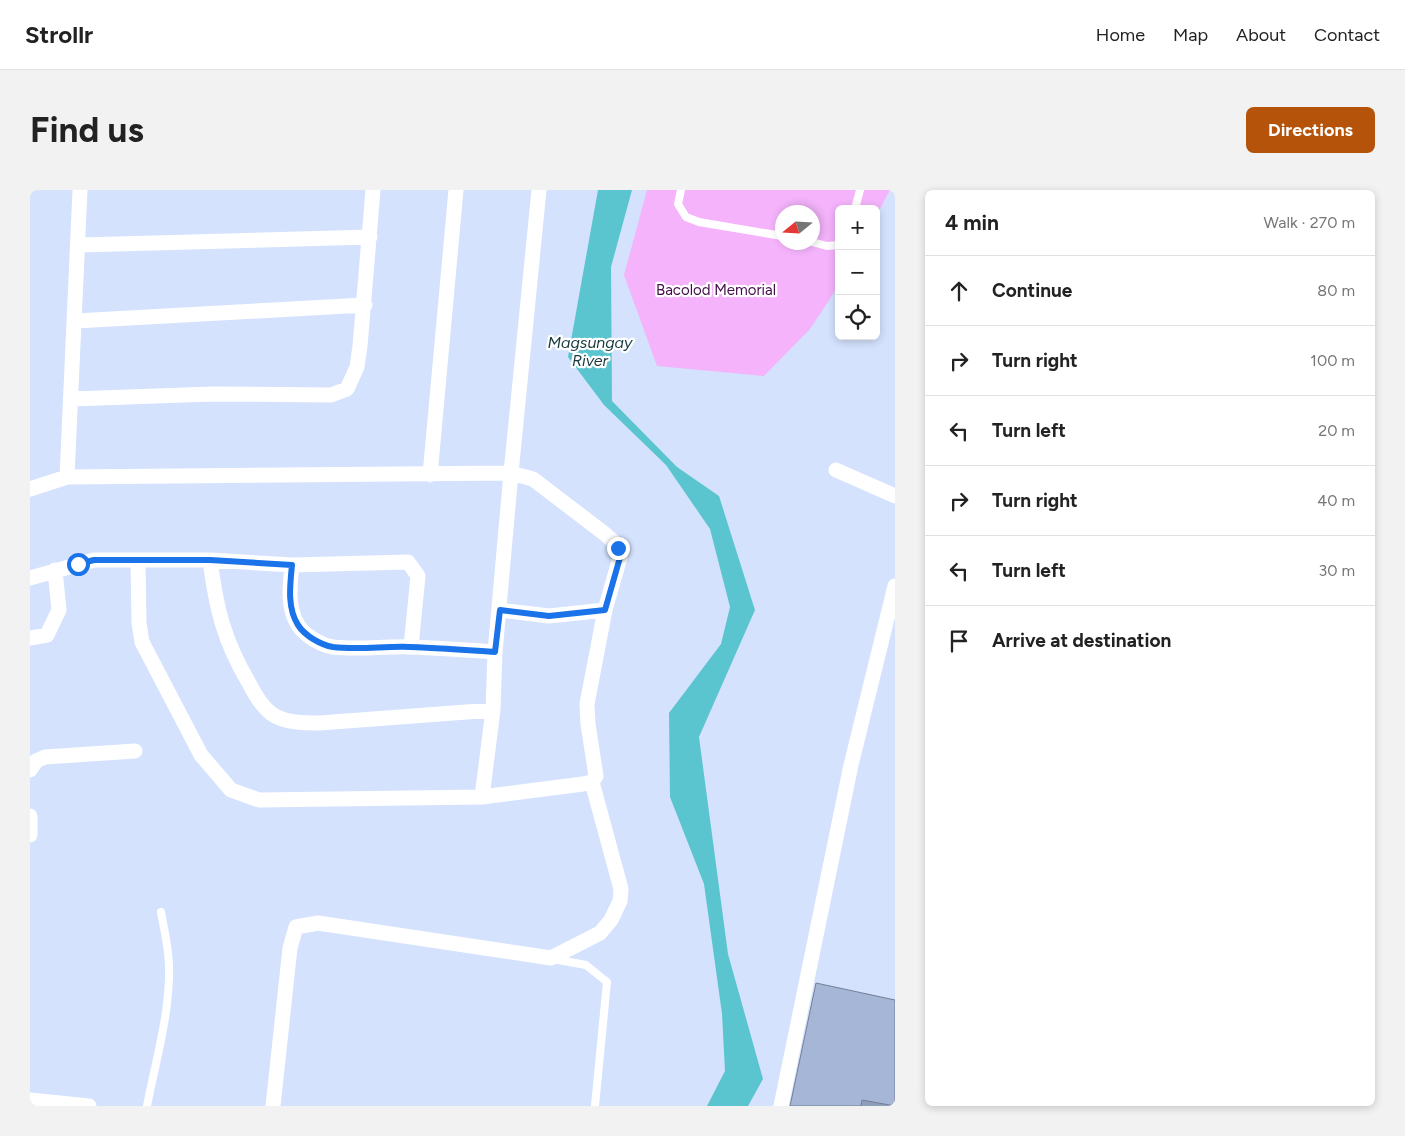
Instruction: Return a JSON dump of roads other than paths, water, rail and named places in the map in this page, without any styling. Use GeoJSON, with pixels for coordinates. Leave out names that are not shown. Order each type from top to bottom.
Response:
{"type":"FeatureCollection","features":[{"type":"Feature","properties":{"kind":"street"},"geometry":{"type":"LineString","coordinates":[[67,477],[80,190]]}},
{"type":"Feature","properties":{"kind":"street"},"geometry":{"type":"LineString","coordinates":[[71,399],[213,394],[332,395],[347,389],[357,367],[365,305],[373,190]]}},
{"type":"Feature","properties":{"kind":"street"},"geometry":{"type":"LineString","coordinates":[[430,475],[456,190]]}},
{"type":"Feature","properties":{"kind":"street"},"geometry":{"type":"LineString","coordinates":[[482,797],[493,710],[495,652],[510,473],[539,190]]}},
{"type":"Feature","properties":{"kind":"street"},"geometry":{"type":"LineString","coordinates":[[79,245],[370,237]]}},
{"type":"Feature","properties":{"kind":"street"},"geometry":{"type":"LineString","coordinates":[[75,321],[365,305]]}},
{"type":"Feature","properties":{"kind":"street"},"geometry":{"type":"LineString","coordinates":[[836,470],[895,496]]}},
{"type":"Feature","properties":{"kind":"street"},"geometry":{"type":"LineString","coordinates":[[30,489],[67,477],[510,473],[533,479],[615,543],[621,554],[605,610],[587,704],[596,776],[592,782],[482,797],[259,800],[231,790],[201,755],[142,642],[139,624],[138,561]]}},
{"type":"Feature","properties":{"kind":"street"},"geometry":{"type":"LineString","coordinates":[[30,578],[94,560],[210,560],[292,565],[408,562],[418,576],[411,647]]}},
{"type":"Feature","properties":{"kind":"street"},"geometry":{"type":"LineString","coordinates":[[210,560],[218,614],[232,654],[255,695],[272,714],[299,723],[320,723],[493,710]]}},
{"type":"Feature","properties":{"kind":"street"},"geometry":{"type":"LineString","coordinates":[[292,565],[291,604],[298,625],[306,634],[333,647],[411,647],[495,652]]}},
{"type":"Feature","properties":{"kind":"street"},"geometry":{"type":"LineString","coordinates":[[30,638],[47,635],[56,617],[58,610],[55,570]]}},
{"type":"Feature","properties":{"kind":"street"},"geometry":{"type":"LineString","coordinates":[[781,1106],[808,994],[851,764],[895,586]]}},
{"type":"Feature","properties":{"kind":"street"},"geometry":{"type":"LineString","coordinates":[[500,610],[549,616],[605,610]]}},
{"type":"Feature","properties":{"kind":"street"},"geometry":{"type":"LineString","coordinates":[[30,770],[36,760],[46,757],[135,751]]}},
{"type":"Feature","properties":{"kind":"street"},"geometry":{"type":"LineString","coordinates":[[274,1106],[290,948],[296,927],[318,923],[551,958],[600,933],[611,920],[620,902],[621,889],[592,782]]}},
{"type":"Feature","properties":{"kind":"street"},"geometry":{"type":"LineString","coordinates":[[30,816],[30,835]]}},
{"type":"Feature","properties":{"kind":"street"},"geometry":{"type":"LineString","coordinates":[[30,1100],[89,1106]]}},
{"type":"Feature","properties":{"kind":"lane"},"geometry":{"type":"LineString","coordinates":[[681,190],[678,204],[686,216],[699,222],[775,235]]}},
{"type":"Feature","properties":{"kind":"lane"},"geometry":{"type":"LineString","coordinates":[[856,205],[860,190]]}},
{"type":"Feature","properties":{"kind":"lane"},"geometry":{"type":"LineString","coordinates":[[820,244],[835,245]]}},
{"type":"Feature","properties":{"kind":"lane"},"geometry":{"type":"LineString","coordinates":[[146,1106],[167,999],[169,976],[168,947],[161,912]]}},
{"type":"Feature","properties":{"kind":"lane"},"geometry":{"type":"LineString","coordinates":[[551,958],[586,965],[607,982],[595,1106]]}},
{"type":"Feature","properties":{"kind":"water","name":"Magsungay River"},"geometry":{"type":"Polygon","coordinates":[[[598,190],[632,190],[611,267],[612,401],[677,467],[719,496],[755,610],[699,737],[728,954],[763,1079],[748,1106],[707,1106],[725,1071],[722,1014],[704,884],[670,797],[669,713],[721,644],[730,607],[710,529],[666,465],[604,405],[568,357],[598,190]]]}},
{"type":"Feature","properties":{"kind":"park label","name":"Bacolod Memorial"},"geometry":{"type":"Point","coordinates":[716,290]}}]}
